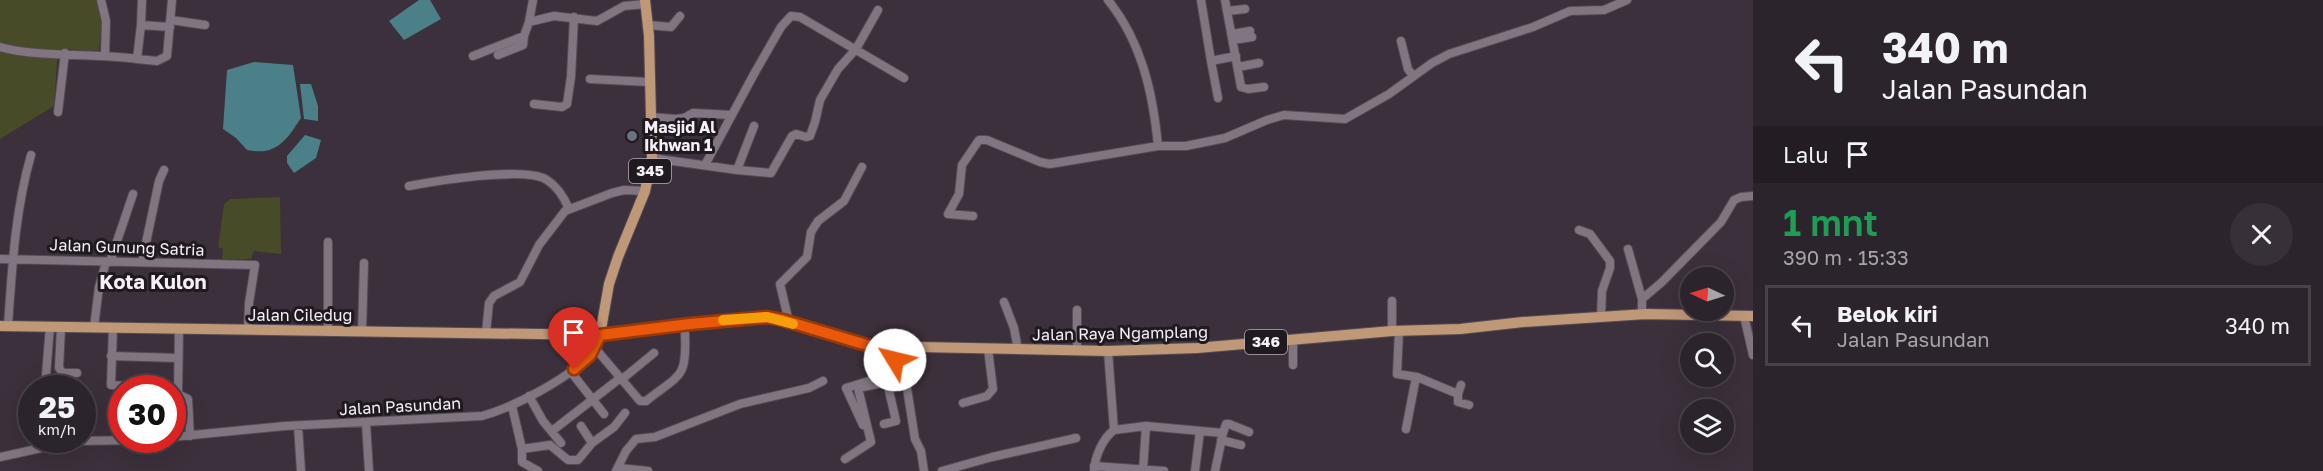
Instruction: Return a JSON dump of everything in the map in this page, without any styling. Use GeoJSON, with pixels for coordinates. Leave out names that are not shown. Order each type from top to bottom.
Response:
{"type":"FeatureCollection","features":[{"type":"Feature","properties":{"kind":"main road","name":"345"},"geometry":{"type":"LineString","coordinates":[[600,335],[615,266],[645,191],[651,158],[648,25],[645,1]]}},
{"type":"Feature","properties":{"kind":"main road","name":"Jalan Raya Ngamplang"},"geometry":{"type":"LineString","coordinates":[[600,335],[748,318],[775,318],[874,347],[1108,351],[1197,348],[1396,331],[1460,329],[1523,322],[1646,314],[1748,316]]}},
{"type":"Feature","properties":{"kind":"main road","name":"Jalan Ciledug"},"geometry":{"type":"LineString","coordinates":[[4,326],[600,335]]}},
{"type":"Feature","properties":{"kind":"street"},"geometry":{"type":"LineString","coordinates":[[101,0],[106,21],[105,55]]}},
{"type":"Feature","properties":{"kind":"street"},"geometry":{"type":"LineString","coordinates":[[137,59],[142,0]]}},
{"type":"Feature","properties":{"kind":"street"},"geometry":{"type":"LineString","coordinates":[[0,47],[16,52],[105,55],[157,61],[169,54],[172,0]]}},
{"type":"Feature","properties":{"kind":"street"},"geometry":{"type":"LineString","coordinates":[[498,55],[523,45],[533,0]]}},
{"type":"Feature","properties":{"kind":"street"},"geometry":{"type":"LineString","coordinates":[[1108,0],[1128,28],[1139,50],[1156,125],[1158,146]]}},
{"type":"Feature","properties":{"kind":"street"},"geometry":{"type":"LineString","coordinates":[[1201,0],[1218,98]]}},
{"type":"Feature","properties":{"kind":"street"},"geometry":{"type":"LineString","coordinates":[[1225,0],[1242,88],[1264,87]]}},
{"type":"Feature","properties":{"kind":"street"},"geometry":{"type":"LineString","coordinates":[[973,216],[952,214],[959,194],[962,165],[979,140],[987,140],[1046,164],[1158,146],[1186,146],[1226,138],[1284,115],[1345,119],[1389,94],[1411,73],[1466,48],[1533,27],[1570,11],[1604,10],[1628,0]]}},
{"type":"Feature","properties":{"kind":"street"},"geometry":{"type":"LineString","coordinates":[[529,22],[554,16],[597,21],[624,6],[645,1]]}},
{"type":"Feature","properties":{"kind":"street"},"geometry":{"type":"LineString","coordinates":[[1227,11],[1245,9]]}},
{"type":"Feature","properties":{"kind":"street"},"geometry":{"type":"LineString","coordinates":[[651,158],[771,173],[792,136],[810,135],[816,122],[820,100],[838,69],[856,49],[878,10]]}},
{"type":"Feature","properties":{"kind":"street"},"geometry":{"type":"LineString","coordinates":[[648,25],[671,27],[680,16]]}},
{"type":"Feature","properties":{"kind":"street"},"geometry":{"type":"LineString","coordinates":[[534,104],[562,107],[567,104],[571,77],[574,17]]}},
{"type":"Feature","properties":{"kind":"street"},"geometry":{"type":"LineString","coordinates":[[705,165],[781,27],[789,17],[800,17],[904,78]]}},
{"type":"Feature","properties":{"kind":"street"},"geometry":{"type":"LineString","coordinates":[[141,26],[205,25]]}},
{"type":"Feature","properties":{"kind":"street"},"geometry":{"type":"LineString","coordinates":[[1233,37],[1251,34]]}},
{"type":"Feature","properties":{"kind":"street"},"geometry":{"type":"LineString","coordinates":[[473,56],[524,36]]}},
{"type":"Feature","properties":{"kind":"street"},"geometry":{"type":"LineString","coordinates":[[1401,41],[1411,73]]}},
{"type":"Feature","properties":{"kind":"street"},"geometry":{"type":"LineString","coordinates":[[58,112],[65,53]]}},
{"type":"Feature","properties":{"kind":"street"},"geometry":{"type":"LineString","coordinates":[[1211,61],[1236,56]]}},
{"type":"Feature","properties":{"kind":"street"},"geometry":{"type":"LineString","coordinates":[[1238,67],[1259,63]]}},
{"type":"Feature","properties":{"kind":"street"},"geometry":{"type":"LineString","coordinates":[[590,79],[649,82]]}},
{"type":"Feature","properties":{"kind":"street"},"geometry":{"type":"LineString","coordinates":[[650,117],[676,119],[693,113],[732,115]]}},
{"type":"Feature","properties":{"kind":"street"},"geometry":{"type":"LineString","coordinates":[[737,170],[754,126]]}},
{"type":"Feature","properties":{"kind":"street"},"geometry":{"type":"LineString","coordinates":[[4,326],[13,245],[31,155]]}},
{"type":"Feature","properties":{"kind":"street"},"geometry":{"type":"LineString","coordinates":[[789,322],[780,284],[807,257],[815,225],[844,201],[862,167]]}},
{"type":"Feature","properties":{"kind":"street"},"geometry":{"type":"LineString","coordinates":[[142,262],[159,181],[164,170]]}},
{"type":"Feature","properties":{"kind":"street"},"geometry":{"type":"LineString","coordinates":[[409,186],[480,176],[530,175],[548,180],[558,190],[569,209]]}},
{"type":"Feature","properties":{"kind":"street"},"geometry":{"type":"LineString","coordinates":[[486,333],[489,303],[494,296],[520,282],[543,240],[558,219],[569,209],[624,190],[645,191]]}},
{"type":"Feature","properties":{"kind":"street"},"geometry":{"type":"LineString","coordinates":[[94,327],[99,287],[133,194]]}},
{"type":"Feature","properties":{"kind":"street"},"geometry":{"type":"LineString","coordinates":[[1642,299],[1721,222],[1734,200],[1742,196],[1753,196]]}},
{"type":"Feature","properties":{"kind":"street"},"geometry":{"type":"LineString","coordinates":[[1579,230],[1590,234],[1610,261],[1610,268],[1602,291],[1601,317]]}},
{"type":"Feature","properties":{"kind":"street"},"geometry":{"type":"LineString","coordinates":[[328,242],[328,330]]}},
{"type":"Feature","properties":{"kind":"street"},"geometry":{"type":"LineString","coordinates":[[1628,249],[1646,314]]}},
{"type":"Feature","properties":{"kind":"street","name":"Jalan Gunung Satria"},"geometry":{"type":"LineString","coordinates":[[0,259],[252,264],[255,266],[249,303],[248,330]]}},
{"type":"Feature","properties":{"kind":"street"},"geometry":{"type":"LineString","coordinates":[[362,331],[364,263]]}},
{"type":"Feature","properties":{"kind":"street"},"geometry":{"type":"LineString","coordinates":[[1392,301],[1396,331],[1397,373],[1459,390],[1459,402],[1469,405]]}},
{"type":"Feature","properties":{"kind":"street"},"geometry":{"type":"LineString","coordinates":[[1004,302],[1014,328],[1018,350]]}},
{"type":"Feature","properties":{"kind":"street"},"geometry":{"type":"LineString","coordinates":[[1077,310],[1077,351]]}},
{"type":"Feature","properties":{"kind":"street"},"geometry":{"type":"LineString","coordinates":[[1748,316],[1753,355]]}},
{"type":"Feature","properties":{"kind":"street"},"geometry":{"type":"LineString","coordinates":[[56,327],[59,368],[63,373],[77,373]]}},
{"type":"Feature","properties":{"kind":"street"},"geometry":{"type":"LineString","coordinates":[[47,375],[56,327]]}},
{"type":"Feature","properties":{"kind":"street"},"geometry":{"type":"LineString","coordinates":[[110,375],[113,327]]}},
{"type":"Feature","properties":{"kind":"street"},"geometry":{"type":"LineString","coordinates":[[176,375],[179,328]]}},
{"type":"Feature","properties":{"kind":"street"},"geometry":{"type":"LineString","coordinates":[[595,348],[640,401],[646,401],[682,372],[686,361],[685,334]]}},
{"type":"Feature","properties":{"kind":"street","name":"Jalan Pasundan"},"geometry":{"type":"LineString","coordinates":[[186,436],[298,426],[466,418],[490,414],[512,406],[571,372],[595,348],[600,335]]}},
{"type":"Feature","properties":{"kind":"street"},"geometry":{"type":"LineString","coordinates":[[1293,340],[1293,365]]}},
{"type":"Feature","properties":{"kind":"street"},"geometry":{"type":"LineString","coordinates":[[884,424],[896,421],[886,379],[895,360],[891,348]]}},
{"type":"Feature","properties":{"kind":"street"},"geometry":{"type":"LineString","coordinates":[[913,348],[912,375],[906,382],[915,440],[921,451],[924,471]]}},
{"type":"Feature","properties":{"kind":"street"},"geometry":{"type":"LineString","coordinates":[[963,403],[987,396],[993,389],[988,349]]}},
{"type":"Feature","properties":{"kind":"street"},"geometry":{"type":"LineString","coordinates":[[1108,351],[1114,430],[1104,443],[1094,468],[1164,471]]}},
{"type":"Feature","properties":{"kind":"street"},"geometry":{"type":"LineString","coordinates":[[552,431],[654,354]]}},
{"type":"Feature","properties":{"kind":"street"},"geometry":{"type":"LineString","coordinates":[[111,356],[178,358]]}},
{"type":"Feature","properties":{"kind":"street"},"geometry":{"type":"LineString","coordinates":[[571,372],[604,414]]}},
{"type":"Feature","properties":{"kind":"street"},"geometry":{"type":"LineString","coordinates":[[1406,429],[1416,377]]}},
{"type":"Feature","properties":{"kind":"street"},"geometry":{"type":"LineString","coordinates":[[845,459],[871,442],[858,386],[886,379]]}},
{"type":"Feature","properties":{"kind":"street"},"geometry":{"type":"LineString","coordinates":[[648,471],[617,470],[626,451],[636,439],[655,437],[740,404],[798,391],[823,381]]}},
{"type":"Feature","properties":{"kind":"street"},"geometry":{"type":"LineString","coordinates":[[530,396],[561,443]]}},
{"type":"Feature","properties":{"kind":"street"},"geometry":{"type":"LineString","coordinates":[[186,398],[188,399],[190,436]]}},
{"type":"Feature","properties":{"kind":"street"},"geometry":{"type":"LineString","coordinates":[[512,406],[522,449],[522,462],[538,471]]}},
{"type":"Feature","properties":{"kind":"street"},"geometry":{"type":"LineString","coordinates":[[522,449],[550,445],[559,454],[574,461],[582,458],[592,443],[614,427],[625,413]]}},
{"type":"Feature","properties":{"kind":"street"},"geometry":{"type":"LineString","coordinates":[[366,423],[369,471]]}},
{"type":"Feature","properties":{"kind":"street"},"geometry":{"type":"LineString","coordinates":[[1215,471],[1226,424],[1249,432]]}},
{"type":"Feature","properties":{"kind":"street"},"geometry":{"type":"LineString","coordinates":[[298,426],[301,471]]}},
{"type":"Feature","properties":{"kind":"street"},"geometry":{"type":"LineString","coordinates":[[581,426],[592,443]]}},
{"type":"Feature","properties":{"kind":"street"},"geometry":{"type":"LineString","coordinates":[[1114,430],[1146,426],[1200,431],[1222,436],[1241,445]]}},
{"type":"Feature","properties":{"kind":"street"},"geometry":{"type":"LineString","coordinates":[[1143,470],[1146,426]]}},
{"type":"Feature","properties":{"kind":"street"},"geometry":{"type":"LineString","coordinates":[[1195,471],[1200,431]]}},
{"type":"Feature","properties":{"kind":"street"},"geometry":{"type":"LineString","coordinates":[[942,471],[1076,438]]}},
{"type":"Feature","properties":{"kind":"street"},"geometry":{"type":"LineString","coordinates":[[0,457],[18,451]]}},
{"type":"Feature","properties":{"kind":"green space"},"geometry":{"type":"Polygon","coordinates":[[[0,0],[96,0],[102,17],[99,51],[58,49],[54,106],[0,139],[0,0]]]}},
{"type":"Feature","properties":{"kind":"green space"},"geometry":{"type":"Polygon","coordinates":[[[280,197],[281,254],[254,251],[251,259],[222,259],[223,249],[218,247],[224,204],[230,199],[280,197]]]}},
{"type":"Feature","properties":{"kind":"water"},"geometry":{"type":"Polygon","coordinates":[[[419,0],[430,0],[441,19],[404,40],[389,21],[419,0]]]}},
{"type":"Feature","properties":{"kind":"water"},"geometry":{"type":"Polygon","coordinates":[[[254,62],[293,65],[301,118],[285,140],[266,151],[247,150],[223,129],[227,70],[254,62]]]}},
{"type":"Feature","properties":{"kind":"water"},"geometry":{"type":"Polygon","coordinates":[[[300,84],[311,84],[318,106],[318,121],[304,119],[300,84]]]}},
{"type":"Feature","properties":{"kind":"water"},"geometry":{"type":"Polygon","coordinates":[[[305,135],[321,140],[316,158],[294,173],[287,163],[287,156],[305,135]]]}},
{"type":"Feature","properties":{"kind":"slow traffic"},"geometry":{"type":"LineString","coordinates":[[723,320],[767,317],[793,324]]}},
{"type":"Feature","properties":{"kind":"place","name":"Masjid Al Ikhwan 1"},"geometry":{"type":"Point","coordinates":[632,136]}},
{"type":"Feature","properties":{"kind":"district","name":"Kota Kulon"},"geometry":{"type":"Point","coordinates":[153,282]}},
{"type":"Feature","properties":{"kind":"route"},"geometry":{"type":"LineString","coordinates":[[574,369],[590,355],[600,335],[767,317],[870,346],[896,348],[895,360]]}}]}
